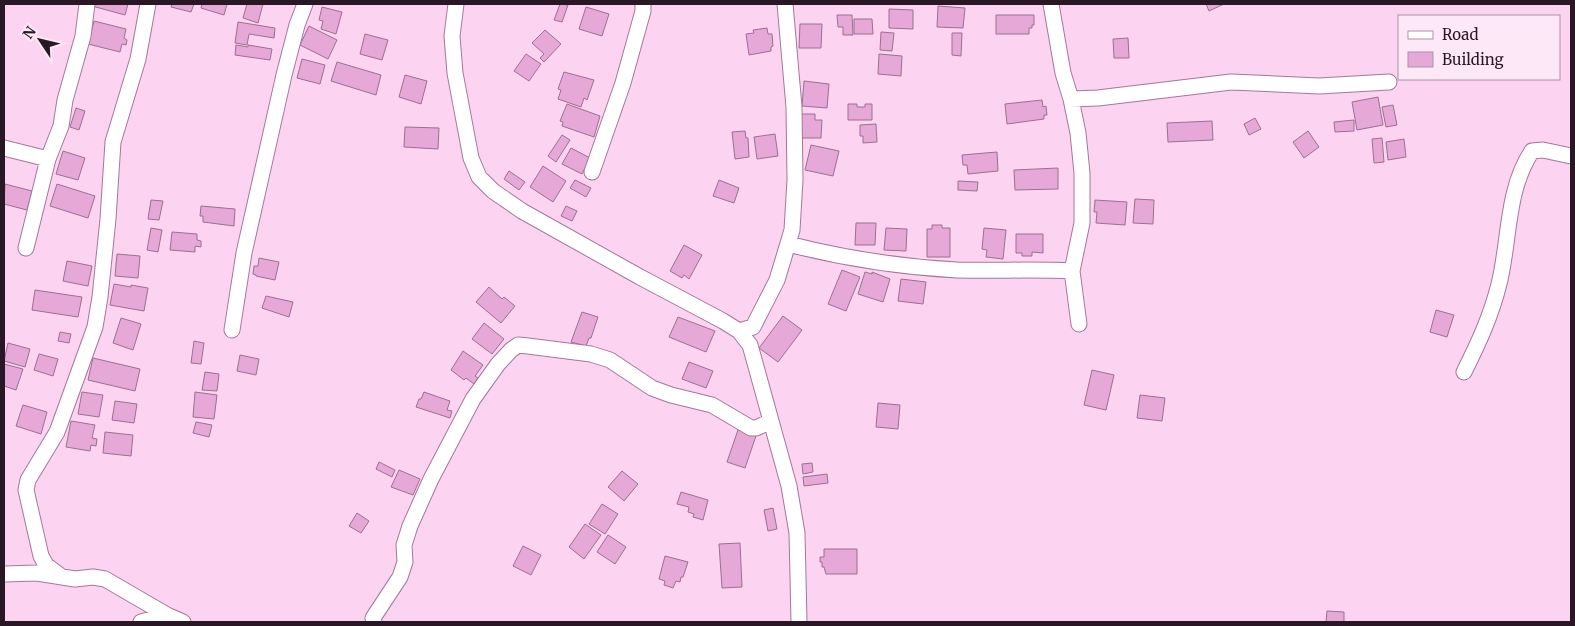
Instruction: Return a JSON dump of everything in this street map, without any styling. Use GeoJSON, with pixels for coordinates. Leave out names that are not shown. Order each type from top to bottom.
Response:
{"type":"FeatureCollection","features":[{"type":"Feature","properties":{"kind":"street"},"geometry":{"type":"LineString","coordinates":[[26,248],[48,159],[61,126],[65,100],[77,63],[87,4]]}},
{"type":"Feature","properties":{"kind":"street"},"geometry":{"type":"LineString","coordinates":[[62,577],[46,565],[41,556],[26,490],[28,480],[57,432],[96,327],[108,219],[113,142],[138,59],[144,17],[148,4]]}},
{"type":"Feature","properties":{"kind":"street"},"geometry":{"type":"LineString","coordinates":[[232,330],[244,253],[297,25],[305,4]]}},
{"type":"Feature","properties":{"kind":"street"},"geometry":{"type":"LineString","coordinates":[[456,4],[452,36],[455,73],[471,158],[479,177],[493,192],[522,212],[723,321],[739,331],[750,345],[789,486],[797,533],[799,622]]}},
{"type":"Feature","properties":{"kind":"street"},"geometry":{"type":"LineString","coordinates":[[592,172],[623,83],[643,11],[643,4]]}},
{"type":"Feature","properties":{"kind":"street"},"geometry":{"type":"LineString","coordinates":[[739,331],[753,327],[760,316],[777,280],[792,230],[795,180],[794,107],[785,4]]}},
{"type":"Feature","properties":{"kind":"street"},"geometry":{"type":"LineString","coordinates":[[1051,4],[1063,73],[1078,133],[1082,173],[1082,223],[1072,271],[1080,324]]}},
{"type":"Feature","properties":{"kind":"street"},"geometry":{"type":"LineString","coordinates":[[1071,99],[1098,98],[1231,82],[1319,86],[1389,82]]}},
{"type":"Feature","properties":{"kind":"street"},"geometry":{"type":"LineString","coordinates":[[4,148],[48,159]]}},
{"type":"Feature","properties":{"kind":"street"},"geometry":{"type":"LineString","coordinates":[[1464,372],[1487,326],[1500,282],[1516,185],[1523,164],[1532,151],[1543,150],[1571,156]]}},
{"type":"Feature","properties":{"kind":"street"},"geometry":{"type":"LineString","coordinates":[[788,244],[839,257],[927,268],[1072,271]]}},
{"type":"Feature","properties":{"kind":"street"},"geometry":{"type":"LineString","coordinates":[[374,622],[373,618],[400,577],[405,562],[404,545],[410,526],[431,479],[473,399],[498,364],[514,347],[528,346],[591,354],[610,360],[652,388],[720,408],[751,428],[756,428],[771,421]]}},
{"type":"Feature","properties":{"kind":"street"},"geometry":{"type":"LineString","coordinates":[[4,574],[37,573],[75,579],[93,576],[105,579],[183,622]]}},
{"type":"Feature","properties":{"kind":"street"},"geometry":{"type":"LineString","coordinates":[[141,622],[168,615]]}},
{"type":"Feature","properties":{"kind":"building"},"geometry":{"type":"Polygon","coordinates":[[[92,4],[128,4],[125,15],[92,6],[92,4]]]}},
{"type":"Feature","properties":{"kind":"building"},"geometry":{"type":"Polygon","coordinates":[[[172,4],[194,4],[191,12],[171,7],[172,4]]]}},
{"type":"Feature","properties":{"kind":"building"},"geometry":{"type":"Polygon","coordinates":[[[202,4],[227,4],[224,15],[201,8],[202,4]]]}},
{"type":"Feature","properties":{"kind":"building"},"geometry":{"type":"Polygon","coordinates":[[[247,4],[263,4],[258,23],[243,18],[247,4]]]}},
{"type":"Feature","properties":{"kind":"building"},"geometry":{"type":"Polygon","coordinates":[[[560,4],[568,5],[562,22],[554,20],[560,4]]]}},
{"type":"Feature","properties":{"kind":"building"},"geometry":{"type":"Polygon","coordinates":[[[1206,4],[1224,4],[1209,11],[1206,4]]]}},
{"type":"Feature","properties":{"kind":"building"},"geometry":{"type":"Polygon","coordinates":[[[938,6],[965,8],[963,28],[937,27],[938,6]]]}},
{"type":"Feature","properties":{"kind":"building"},"geometry":{"type":"Polygon","coordinates":[[[322,7],[342,12],[336,34],[321,29],[323,21],[319,20],[322,7]]]}},
{"type":"Feature","properties":{"kind":"building"},"geometry":{"type":"Polygon","coordinates":[[[586,7],[609,14],[602,36],[579,29],[586,7]]]}},
{"type":"Feature","properties":{"kind":"building"},"geometry":{"type":"Polygon","coordinates":[[[889,9],[913,10],[913,29],[889,28],[889,9]]]}},
{"type":"Feature","properties":{"kind":"building"},"geometry":{"type":"Polygon","coordinates":[[[837,15],[852,15],[853,35],[843,35],[843,27],[838,27],[837,15]]]}},
{"type":"Feature","properties":{"kind":"building"},"geometry":{"type":"Polygon","coordinates":[[[996,15],[1034,15],[1034,25],[1032,25],[1032,28],[1029,28],[1029,34],[996,34],[996,15]]]}},
{"type":"Feature","properties":{"kind":"building"},"geometry":{"type":"Polygon","coordinates":[[[854,19],[872,19],[873,34],[854,34],[854,19]]]}},
{"type":"Feature","properties":{"kind":"building"},"geometry":{"type":"Polygon","coordinates":[[[94,21],[126,29],[124,38],[127,40],[126,45],[122,44],[120,52],[88,44],[94,21]]]}},
{"type":"Feature","properties":{"kind":"building"},"geometry":{"type":"Polygon","coordinates":[[[238,22],[275,28],[274,38],[249,34],[247,45],[235,43],[238,22]]]}},
{"type":"Feature","properties":{"kind":"building"},"geometry":{"type":"Polygon","coordinates":[[[800,24],[822,24],[821,48],[799,48],[800,24]]]}},
{"type":"Feature","properties":{"kind":"building"},"geometry":{"type":"Polygon","coordinates":[[[309,26],[337,40],[328,59],[300,45],[309,26]]]}},
{"type":"Feature","properties":{"kind":"building"},"geometry":{"type":"Polygon","coordinates":[[[767,28],[768,34],[772,34],[773,46],[771,51],[749,55],[746,34],[754,33],[753,30],[767,28]]]}},
{"type":"Feature","properties":{"kind":"building"},"geometry":{"type":"Polygon","coordinates":[[[545,30],[561,44],[544,62],[540,58],[544,54],[532,43],[545,30]]]}},
{"type":"Feature","properties":{"kind":"building"},"geometry":{"type":"Polygon","coordinates":[[[881,32],[894,33],[892,51],[880,50],[881,32]]]}},
{"type":"Feature","properties":{"kind":"building"},"geometry":{"type":"Polygon","coordinates":[[[952,33],[962,33],[961,56],[952,55],[952,33]]]}},
{"type":"Feature","properties":{"kind":"building"},"geometry":{"type":"Polygon","coordinates":[[[365,34],[388,40],[382,60],[360,54],[365,34]]]}},
{"type":"Feature","properties":{"kind":"building"},"geometry":{"type":"Polygon","coordinates":[[[1128,38],[1129,58],[1114,58],[1113,39],[1128,38]]]}},
{"type":"Feature","properties":{"kind":"building"},"geometry":{"type":"Polygon","coordinates":[[[236,45],[272,49],[270,60],[235,55],[236,45]]]}},
{"type":"Feature","properties":{"kind":"building"},"geometry":{"type":"Polygon","coordinates":[[[526,54],[541,64],[529,81],[514,71],[526,54]]]}},
{"type":"Feature","properties":{"kind":"building"},"geometry":{"type":"Polygon","coordinates":[[[879,54],[902,56],[901,76],[878,74],[879,54]]]}},
{"type":"Feature","properties":{"kind":"building"},"geometry":{"type":"Polygon","coordinates":[[[302,59],[325,65],[320,84],[297,78],[302,59]]]}},
{"type":"Feature","properties":{"kind":"building"},"geometry":{"type":"Polygon","coordinates":[[[337,62],[381,75],[376,95],[331,81],[337,62]]]}},
{"type":"Feature","properties":{"kind":"building"},"geometry":{"type":"Polygon","coordinates":[[[564,72],[594,80],[587,100],[584,98],[581,107],[558,99],[561,90],[558,89],[564,72]]]}},
{"type":"Feature","properties":{"kind":"building"},"geometry":{"type":"Polygon","coordinates":[[[405,75],[427,81],[421,104],[399,97],[405,75]]]}},
{"type":"Feature","properties":{"kind":"building"},"geometry":{"type":"Polygon","coordinates":[[[804,81],[829,84],[827,108],[802,106],[804,81]]]}},
{"type":"Feature","properties":{"kind":"building"},"geometry":{"type":"Polygon","coordinates":[[[1378,97],[1383,125],[1357,130],[1352,102],[1378,97]]]}},
{"type":"Feature","properties":{"kind":"building"},"geometry":{"type":"Polygon","coordinates":[[[1042,100],[1043,107],[1046,106],[1047,115],[1044,115],[1044,119],[1007,124],[1005,104],[1042,100]]]}},
{"type":"Feature","properties":{"kind":"building"},"geometry":{"type":"Polygon","coordinates":[[[567,104],[600,116],[594,137],[562,126],[563,122],[560,121],[567,104]]]}},
{"type":"Feature","properties":{"kind":"building"},"geometry":{"type":"Polygon","coordinates":[[[848,104],[857,104],[857,107],[865,107],[865,104],[872,104],[872,120],[848,120],[848,104]]]}},
{"type":"Feature","properties":{"kind":"building"},"geometry":{"type":"Polygon","coordinates":[[[1393,105],[1397,125],[1386,127],[1382,107],[1393,105]]]}},
{"type":"Feature","properties":{"kind":"building"},"geometry":{"type":"Polygon","coordinates":[[[76,108],[85,111],[79,130],[70,127],[76,108]]]}},
{"type":"Feature","properties":{"kind":"building"},"geometry":{"type":"Polygon","coordinates":[[[801,114],[815,114],[815,120],[822,120],[821,138],[801,138],[801,114]]]}},
{"type":"Feature","properties":{"kind":"building"},"geometry":{"type":"Polygon","coordinates":[[[1255,118],[1261,129],[1249,135],[1244,124],[1255,118]]]}},
{"type":"Feature","properties":{"kind":"building"},"geometry":{"type":"Polygon","coordinates":[[[1354,120],[1354,131],[1335,132],[1334,122],[1354,120]]]}},
{"type":"Feature","properties":{"kind":"building"},"geometry":{"type":"Polygon","coordinates":[[[1212,121],[1213,140],[1168,142],[1167,123],[1212,121]]]}},
{"type":"Feature","properties":{"kind":"building"},"geometry":{"type":"Polygon","coordinates":[[[876,124],[877,142],[863,143],[863,136],[860,136],[860,125],[876,124]]]}},
{"type":"Feature","properties":{"kind":"building"},"geometry":{"type":"Polygon","coordinates":[[[405,127],[439,128],[438,149],[404,147],[405,127]]]}},
{"type":"Feature","properties":{"kind":"building"},"geometry":{"type":"Polygon","coordinates":[[[745,131],[746,138],[748,138],[749,157],[735,159],[732,132],[745,131]]]}},
{"type":"Feature","properties":{"kind":"building"},"geometry":{"type":"Polygon","coordinates":[[[1308,131],[1319,147],[1304,158],[1293,142],[1308,131]]]}},
{"type":"Feature","properties":{"kind":"building"},"geometry":{"type":"Polygon","coordinates":[[[775,134],[778,156],[757,159],[754,137],[775,134]]]}},
{"type":"Feature","properties":{"kind":"building"},"geometry":{"type":"Polygon","coordinates":[[[562,135],[570,140],[556,162],[548,156],[562,135]]]}},
{"type":"Feature","properties":{"kind":"building"},"geometry":{"type":"Polygon","coordinates":[[[1382,138],[1384,162],[1374,163],[1372,139],[1382,138]]]}},
{"type":"Feature","properties":{"kind":"building"},"geometry":{"type":"Polygon","coordinates":[[[1404,139],[1406,157],[1388,160],[1386,142],[1404,139]]]}},
{"type":"Feature","properties":{"kind":"building"},"geometry":{"type":"Polygon","coordinates":[[[811,145],[839,151],[833,176],[805,170],[811,145]]]}},
{"type":"Feature","properties":{"kind":"building"},"geometry":{"type":"Polygon","coordinates":[[[571,148],[590,158],[582,174],[562,164],[571,148]]]}},
{"type":"Feature","properties":{"kind":"building"},"geometry":{"type":"Polygon","coordinates":[[[63,151],[85,158],[78,180],[56,174],[63,151]]]}},
{"type":"Feature","properties":{"kind":"building"},"geometry":{"type":"Polygon","coordinates":[[[997,152],[998,171],[968,174],[967,165],[963,165],[962,155],[997,152]]]}},
{"type":"Feature","properties":{"kind":"building"},"geometry":{"type":"Polygon","coordinates":[[[543,166],[566,181],[553,202],[530,187],[543,166]]]}},
{"type":"Feature","properties":{"kind":"building"},"geometry":{"type":"Polygon","coordinates":[[[1058,168],[1058,189],[1015,190],[1014,170],[1058,168]]]}},
{"type":"Feature","properties":{"kind":"building"},"geometry":{"type":"Polygon","coordinates":[[[509,171],[525,182],[519,190],[504,179],[509,171]]]}},
{"type":"Feature","properties":{"kind":"building"},"geometry":{"type":"Polygon","coordinates":[[[575,180],[591,188],[586,197],[570,188],[575,180]]]}},
{"type":"Feature","properties":{"kind":"building"},"geometry":{"type":"Polygon","coordinates":[[[719,180],[739,188],[734,203],[713,196],[719,180]]]}},
{"type":"Feature","properties":{"kind":"building"},"geometry":{"type":"Polygon","coordinates":[[[958,181],[978,182],[977,191],[958,190],[958,181]]]}},
{"type":"Feature","properties":{"kind":"building"},"geometry":{"type":"Polygon","coordinates":[[[5,184],[32,191],[27,210],[4,204],[5,184]]]}},
{"type":"Feature","properties":{"kind":"building"},"geometry":{"type":"Polygon","coordinates":[[[57,184],[95,196],[88,218],[50,206],[57,184]]]}},
{"type":"Feature","properties":{"kind":"building"},"geometry":{"type":"Polygon","coordinates":[[[1135,199],[1154,200],[1153,224],[1133,223],[1135,199]]]}},
{"type":"Feature","properties":{"kind":"building"},"geometry":{"type":"Polygon","coordinates":[[[151,200],[163,201],[159,220],[148,219],[151,200]]]}},
{"type":"Feature","properties":{"kind":"building"},"geometry":{"type":"Polygon","coordinates":[[[1095,200],[1127,202],[1125,225],[1096,223],[1097,212],[1094,212],[1095,200]]]}},
{"type":"Feature","properties":{"kind":"building"},"geometry":{"type":"Polygon","coordinates":[[[201,206],[235,209],[234,226],[203,222],[203,216],[200,216],[201,206]]]}},
{"type":"Feature","properties":{"kind":"building"},"geometry":{"type":"Polygon","coordinates":[[[566,206],[577,211],[572,221],[561,216],[566,206]]]}},
{"type":"Feature","properties":{"kind":"building"},"geometry":{"type":"Polygon","coordinates":[[[856,223],[876,223],[875,245],[855,245],[856,223]]]}},
{"type":"Feature","properties":{"kind":"building"},"geometry":{"type":"Polygon","coordinates":[[[932,225],[942,225],[942,228],[950,228],[950,257],[927,257],[927,229],[932,229],[932,225]]]}},
{"type":"Feature","properties":{"kind":"building"},"geometry":{"type":"Polygon","coordinates":[[[151,228],[162,230],[158,252],[147,250],[151,228]]]}},
{"type":"Feature","properties":{"kind":"building"},"geometry":{"type":"Polygon","coordinates":[[[886,228],[907,229],[906,251],[884,250],[886,228]]]}},
{"type":"Feature","properties":{"kind":"building"},"geometry":{"type":"Polygon","coordinates":[[[984,228],[1006,230],[1003,259],[986,257],[987,250],[982,249],[984,228]]]}},
{"type":"Feature","properties":{"kind":"building"},"geometry":{"type":"Polygon","coordinates":[[[172,232],[197,234],[197,240],[201,241],[201,247],[195,246],[195,252],[170,250],[172,232]]]}},
{"type":"Feature","properties":{"kind":"building"},"geometry":{"type":"Polygon","coordinates":[[[1016,234],[1043,234],[1043,253],[1032,252],[1032,256],[1022,256],[1022,253],[1016,253],[1016,234]]]}},
{"type":"Feature","properties":{"kind":"building"},"geometry":{"type":"Polygon","coordinates":[[[684,245],[702,255],[689,279],[684,275],[682,278],[670,271],[684,245]]]}},
{"type":"Feature","properties":{"kind":"building"},"geometry":{"type":"Polygon","coordinates":[[[117,254],[140,256],[138,278],[115,276],[117,254]]]}},
{"type":"Feature","properties":{"kind":"building"},"geometry":{"type":"Polygon","coordinates":[[[259,258],[279,262],[275,280],[253,274],[254,266],[258,266],[259,258]]]}},
{"type":"Feature","properties":{"kind":"building"},"geometry":{"type":"Polygon","coordinates":[[[67,261],[92,266],[88,286],[63,281],[67,261]]]}},
{"type":"Feature","properties":{"kind":"building"},"geometry":{"type":"Polygon","coordinates":[[[842,270],[860,277],[846,311],[828,304],[842,270]]]}},
{"type":"Feature","properties":{"kind":"building"},"geometry":{"type":"Polygon","coordinates":[[[865,272],[872,274],[872,272],[890,279],[883,302],[858,294],[865,272]]]}},
{"type":"Feature","properties":{"kind":"building"},"geometry":{"type":"Polygon","coordinates":[[[901,279],[926,282],[923,304],[898,301],[901,279]]]}},
{"type":"Feature","properties":{"kind":"building"},"geometry":{"type":"Polygon","coordinates":[[[114,284],[148,288],[144,311],[110,305],[114,284]]]}},
{"type":"Feature","properties":{"kind":"building"},"geometry":{"type":"Polygon","coordinates":[[[489,287],[502,299],[504,297],[515,306],[501,323],[476,302],[489,287]]]}},
{"type":"Feature","properties":{"kind":"building"},"geometry":{"type":"Polygon","coordinates":[[[35,290],[82,297],[78,317],[32,310],[35,290]]]}},
{"type":"Feature","properties":{"kind":"building"},"geometry":{"type":"Polygon","coordinates":[[[266,296],[293,302],[289,317],[262,308],[266,296]]]}},
{"type":"Feature","properties":{"kind":"building"},"geometry":{"type":"Polygon","coordinates":[[[1436,310],[1454,315],[1447,337],[1430,332],[1436,310]]]}},
{"type":"Feature","properties":{"kind":"building"},"geometry":{"type":"Polygon","coordinates":[[[582,312],[598,317],[591,338],[589,338],[586,346],[571,342],[582,312]]]}},
{"type":"Feature","properties":{"kind":"building"},"geometry":{"type":"Polygon","coordinates":[[[783,316],[802,330],[778,362],[759,348],[783,316]]]}},
{"type":"Feature","properties":{"kind":"building"},"geometry":{"type":"Polygon","coordinates":[[[678,317],[715,331],[706,352],[669,337],[678,317]]]}},
{"type":"Feature","properties":{"kind":"building"},"geometry":{"type":"Polygon","coordinates":[[[121,318],[141,324],[133,350],[113,343],[121,318]]]}},
{"type":"Feature","properties":{"kind":"building"},"geometry":{"type":"Polygon","coordinates":[[[484,323],[504,339],[492,354],[472,339],[484,323]]]}},
{"type":"Feature","properties":{"kind":"building"},"geometry":{"type":"Polygon","coordinates":[[[60,332],[71,334],[69,343],[58,341],[60,332]]]}},
{"type":"Feature","properties":{"kind":"building"},"geometry":{"type":"Polygon","coordinates":[[[194,341],[204,343],[201,364],[191,363],[194,341]]]}},
{"type":"Feature","properties":{"kind":"building"},"geometry":{"type":"Polygon","coordinates":[[[8,343],[30,349],[25,367],[4,361],[8,343]]]}},
{"type":"Feature","properties":{"kind":"building"},"geometry":{"type":"Polygon","coordinates":[[[463,351],[483,365],[475,376],[478,378],[474,384],[466,378],[464,380],[451,370],[463,351]]]}},
{"type":"Feature","properties":{"kind":"building"},"geometry":{"type":"Polygon","coordinates":[[[39,354],[58,359],[53,376],[34,370],[39,354]]]}},
{"type":"Feature","properties":{"kind":"building"},"geometry":{"type":"Polygon","coordinates":[[[240,355],[259,359],[256,375],[237,371],[240,355]]]}},
{"type":"Feature","properties":{"kind":"building"},"geometry":{"type":"Polygon","coordinates":[[[93,358],[140,369],[135,391],[88,380],[93,358]]]}},
{"type":"Feature","properties":{"kind":"building"},"geometry":{"type":"Polygon","coordinates":[[[689,362],[713,371],[706,388],[682,379],[689,362]]]}},
{"type":"Feature","properties":{"kind":"building"},"geometry":{"type":"Polygon","coordinates":[[[4,364],[23,369],[16,390],[4,386],[4,364]]]}},
{"type":"Feature","properties":{"kind":"building"},"geometry":{"type":"Polygon","coordinates":[[[1092,370],[1114,375],[1106,410],[1084,405],[1092,370]]]}},
{"type":"Feature","properties":{"kind":"building"},"geometry":{"type":"Polygon","coordinates":[[[205,372],[219,374],[217,391],[202,390],[205,372]]]}},
{"type":"Feature","properties":{"kind":"building"},"geometry":{"type":"Polygon","coordinates":[[[82,392],[103,395],[99,417],[78,414],[82,392]]]}},
{"type":"Feature","properties":{"kind":"building"},"geometry":{"type":"Polygon","coordinates":[[[195,392],[217,395],[214,419],[193,417],[195,392]]]}},
{"type":"Feature","properties":{"kind":"building"},"geometry":{"type":"Polygon","coordinates":[[[424,392],[450,401],[447,410],[452,411],[450,418],[416,407],[424,392]]]}},
{"type":"Feature","properties":{"kind":"building"},"geometry":{"type":"Polygon","coordinates":[[[1140,395],[1165,398],[1162,421],[1137,418],[1140,395]]]}},
{"type":"Feature","properties":{"kind":"building"},"geometry":{"type":"Polygon","coordinates":[[[115,401],[137,404],[134,423],[112,420],[115,401]]]}},
{"type":"Feature","properties":{"kind":"building"},"geometry":{"type":"Polygon","coordinates":[[[878,403],[900,405],[898,429],[876,427],[878,403]]]}},
{"type":"Feature","properties":{"kind":"building"},"geometry":{"type":"Polygon","coordinates":[[[23,405],[47,412],[41,434],[16,426],[23,405]]]}},
{"type":"Feature","properties":{"kind":"building"},"geometry":{"type":"Polygon","coordinates":[[[71,421],[95,425],[92,438],[97,439],[96,446],[91,445],[90,451],[66,447],[71,421]]]}},
{"type":"Feature","properties":{"kind":"building"},"geometry":{"type":"Polygon","coordinates":[[[196,422],[212,425],[209,437],[193,433],[196,422]]]}},
{"type":"Feature","properties":{"kind":"building"},"geometry":{"type":"Polygon","coordinates":[[[739,427],[757,433],[745,468],[727,462],[739,427]]]}},
{"type":"Feature","properties":{"kind":"building"},"geometry":{"type":"Polygon","coordinates":[[[105,432],[133,435],[131,456],[103,453],[105,432]]]}},
{"type":"Feature","properties":{"kind":"building"},"geometry":{"type":"Polygon","coordinates":[[[379,462],[395,470],[392,477],[376,469],[379,462]]]}},
{"type":"Feature","properties":{"kind":"building"},"geometry":{"type":"Polygon","coordinates":[[[812,463],[813,472],[803,474],[802,464],[812,463]]]}},
{"type":"Feature","properties":{"kind":"building"},"geometry":{"type":"Polygon","coordinates":[[[399,470],[420,479],[413,495],[391,487],[399,470]]]}},
{"type":"Feature","properties":{"kind":"building"},"geometry":{"type":"Polygon","coordinates":[[[622,471],[638,484],[624,501],[608,487],[622,471]]]}},
{"type":"Feature","properties":{"kind":"building"},"geometry":{"type":"Polygon","coordinates":[[[827,474],[828,483],[804,486],[803,477],[827,474]]]}},
{"type":"Feature","properties":{"kind":"building"},"geometry":{"type":"Polygon","coordinates":[[[681,492],[708,500],[703,520],[693,517],[694,514],[688,512],[689,507],[677,504],[681,492]]]}},
{"type":"Feature","properties":{"kind":"building"},"geometry":{"type":"Polygon","coordinates":[[[602,504],[618,514],[605,534],[589,524],[602,504]]]}},
{"type":"Feature","properties":{"kind":"building"},"geometry":{"type":"Polygon","coordinates":[[[773,508],[777,529],[768,531],[764,510],[773,508]]]}},
{"type":"Feature","properties":{"kind":"building"},"geometry":{"type":"Polygon","coordinates":[[[357,513],[369,521],[361,533],[349,526],[357,513]]]}},
{"type":"Feature","properties":{"kind":"building"},"geometry":{"type":"Polygon","coordinates":[[[585,524],[601,535],[584,559],[569,547],[585,524]]]}},
{"type":"Feature","properties":{"kind":"building"},"geometry":{"type":"Polygon","coordinates":[[[608,535],[626,547],[615,564],[597,552],[608,535]]]}},
{"type":"Feature","properties":{"kind":"building"},"geometry":{"type":"Polygon","coordinates":[[[740,543],[742,587],[722,588],[719,544],[740,543]]]}},
{"type":"Feature","properties":{"kind":"building"},"geometry":{"type":"Polygon","coordinates":[[[523,546],[541,555],[531,575],[513,566],[523,546]]]}},
{"type":"Feature","properties":{"kind":"building"},"geometry":{"type":"Polygon","coordinates":[[[824,549],[857,549],[857,574],[826,574],[824,567],[822,567],[822,562],[820,562],[820,557],[824,557],[824,549]]]}},
{"type":"Feature","properties":{"kind":"building"},"geometry":{"type":"Polygon","coordinates":[[[665,556],[688,562],[683,577],[681,577],[680,582],[676,581],[673,588],[664,585],[665,581],[659,579],[665,556]]]}},
{"type":"Feature","properties":{"kind":"building"},"geometry":{"type":"Polygon","coordinates":[[[1327,611],[1344,612],[1344,622],[1326,622],[1327,611]]]}}]}
